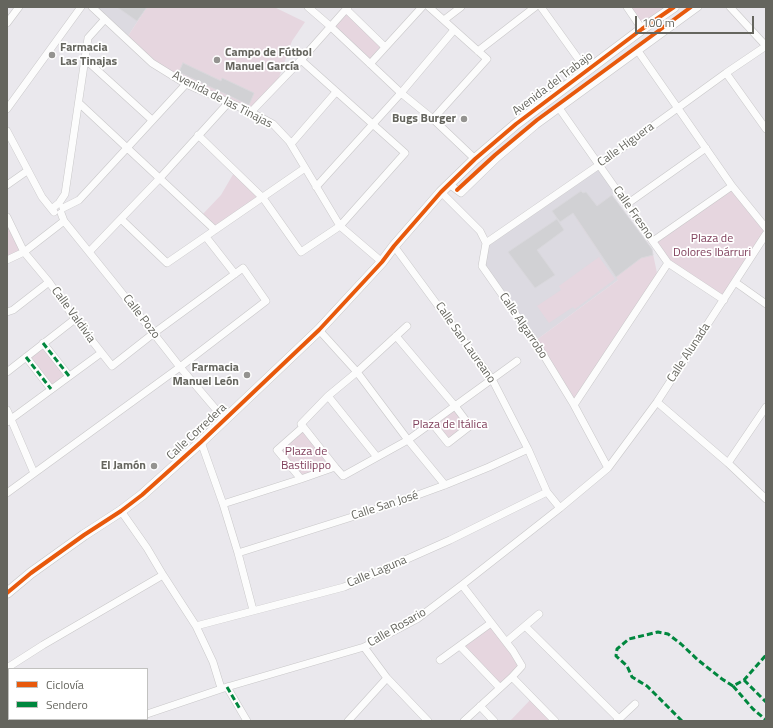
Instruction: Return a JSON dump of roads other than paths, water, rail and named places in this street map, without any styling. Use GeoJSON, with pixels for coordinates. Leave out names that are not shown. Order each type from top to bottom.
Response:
{"type":"FeatureCollection","features":[{"type":"Feature","properties":{"kind":"street"},"geometry":{"type":"LineString","coordinates":[[7,23],[19,7]]}},
{"type":"Feature","properties":{"kind":"street"},"geometry":{"type":"LineString","coordinates":[[7,109],[81,7]]}},
{"type":"Feature","properties":{"kind":"street","name":"Avenida de las Tinajas"},"geometry":{"type":"LineString","coordinates":[[92,7],[152,63],[186,84],[251,112],[273,124],[291,144],[340,226],[382,262]]}},
{"type":"Feature","properties":{"kind":"street"},"geometry":{"type":"LineString","coordinates":[[308,7],[401,93],[433,119],[475,158]]}},
{"type":"Feature","properties":{"kind":"street"},"geometry":{"type":"LineString","coordinates":[[370,64],[422,7]]}},
{"type":"Feature","properties":{"kind":"street"},"geometry":{"type":"LineString","coordinates":[[429,7],[487,59],[433,119]]}},
{"type":"Feature","properties":{"kind":"street"},"geometry":{"type":"LineString","coordinates":[[444,20],[461,7]]}},
{"type":"Feature","properties":{"kind":"street"},"geometry":{"type":"LineString","coordinates":[[478,51],[535,7]]}},
{"type":"Feature","properties":{"kind":"street"},"geometry":{"type":"LineString","coordinates":[[541,7],[587,71]]}},
{"type":"Feature","properties":{"kind":"street"},"geometry":{"type":"LineString","coordinates":[[627,7],[642,29]]}},
{"type":"Feature","properties":{"kind":"street","name":"Avenida del Trabajo"},"geometry":{"type":"LineString","coordinates":[[382,262],[441,192],[475,158],[516,124],[642,29],[674,7]]}},
{"type":"Feature","properties":{"kind":"street","name":"Avenida del Trabajo"},"geometry":{"type":"LineString","coordinates":[[449,184],[461,193],[536,125],[698,7]]}},
{"type":"Feature","properties":{"kind":"street"},"geometry":{"type":"LineString","coordinates":[[730,7],[766,46]]}},
{"type":"Feature","properties":{"kind":"street"},"geometry":{"type":"LineString","coordinates":[[251,112],[301,60],[347,8],[385,47]]}},
{"type":"Feature","properties":{"kind":"street"},"geometry":{"type":"LineString","coordinates":[[59,208],[65,194],[88,38],[105,19]]}},
{"type":"Feature","properties":{"kind":"street"},"geometry":{"type":"LineString","coordinates":[[316,187],[401,93],[454,30]]}},
{"type":"Feature","properties":{"kind":"street","name":"Calle Higuera"},"geometry":{"type":"LineString","coordinates":[[486,243],[599,165],[678,107],[766,46]]}},
{"type":"Feature","properties":{"kind":"street"},"geometry":{"type":"LineString","coordinates":[[638,51],[732,186],[766,228]]}},
{"type":"Feature","properties":{"kind":"street"},"geometry":{"type":"LineString","coordinates":[[85,59],[152,120]]}},
{"type":"Feature","properties":{"kind":"street"},"geometry":{"type":"LineString","coordinates":[[198,135],[263,198],[301,252],[340,226],[405,153],[301,60]]}},
{"type":"Feature","properties":{"kind":"street"},"geometry":{"type":"LineString","coordinates":[[726,73],[766,130]]}},
{"type":"Feature","properties":{"kind":"street"},"geometry":{"type":"LineString","coordinates":[[59,208],[79,200],[186,84]]}},
{"type":"Feature","properties":{"kind":"street"},"geometry":{"type":"LineString","coordinates":[[291,144],[336,92]]}},
{"type":"Feature","properties":{"kind":"street"},"geometry":{"type":"LineString","coordinates":[[89,252],[160,178],[228,102]]}},
{"type":"Feature","properties":{"kind":"street"},"geometry":{"type":"LineString","coordinates":[[79,103],[215,230]]}},
{"type":"Feature","properties":{"kind":"street","name":"Calle Fresno"},"geometry":{"type":"LineString","coordinates":[[559,108],[668,263],[724,300]]}},
{"type":"Feature","properties":{"kind":"street"},"geometry":{"type":"LineString","coordinates":[[7,131],[42,197],[59,208]]}},
{"type":"Feature","properties":{"kind":"street"},"geometry":{"type":"LineString","coordinates":[[627,204],[706,148]]}},
{"type":"Feature","properties":{"kind":"street"},"geometry":{"type":"LineString","coordinates":[[121,220],[168,263],[305,168]]}},
{"type":"Feature","properties":{"kind":"street"},"geometry":{"type":"LineString","coordinates":[[7,185],[27,171]]}},
{"type":"Feature","properties":{"kind":"street"},"geometry":{"type":"LineString","coordinates":[[653,241],[732,186]]}},
{"type":"Feature","properties":{"kind":"street"},"geometry":{"type":"LineString","coordinates":[[441,192],[480,231],[486,243]]}},
{"type":"Feature","properties":{"kind":"street","name":"Calle Pozo"},"geometry":{"type":"LineString","coordinates":[[59,208],[64,221],[180,367],[225,420]]}},
{"type":"Feature","properties":{"kind":"street","name":"Calle Valdivia"},"geometry":{"type":"LineString","coordinates":[[7,217],[24,252],[49,282],[75,319],[112,366],[154,333]]}},
{"type":"Feature","properties":{"kind":"street"},"geometry":{"type":"LineString","coordinates":[[7,260],[24,252],[64,221]]}},
{"type":"Feature","properties":{"kind":"street","name":"Calle Alunada"},"geometry":{"type":"LineString","coordinates":[[608,468],[656,402],[766,234]]}},
{"type":"Feature","properties":{"kind":"street"},"geometry":{"type":"LineString","coordinates":[[206,237],[235,274]]}},
{"type":"Feature","properties":{"kind":"street","name":"Calle Algarrobo"},"geometry":{"type":"LineString","coordinates":[[486,243],[482,266],[535,341],[574,405],[608,468]]}},
{"type":"Feature","properties":{"kind":"street","name":"Calle San Laureano"},"geometry":{"type":"LineString","coordinates":[[394,246],[492,379],[548,492],[560,508]]}},
{"type":"Feature","properties":{"kind":"street","name":"Calle Corredera"},"geometry":{"type":"LineString","coordinates":[[7,594],[31,573],[142,496],[202,442],[319,330],[382,262]]}},
{"type":"Feature","properties":{"kind":"street"},"geometry":{"type":"LineString","coordinates":[[574,405],[668,263]]}},
{"type":"Feature","properties":{"kind":"street"},"geometry":{"type":"LineString","coordinates":[[7,493],[180,367],[266,301],[243,268],[154,333]]}},
{"type":"Feature","properties":{"kind":"street"},"geometry":{"type":"LineString","coordinates":[[7,312],[13,310],[49,282]]}},
{"type":"Feature","properties":{"kind":"street"},"geometry":{"type":"LineString","coordinates":[[735,282],[766,304]]}},
{"type":"Feature","properties":{"kind":"street"},"geometry":{"type":"LineString","coordinates":[[7,372],[75,319]]}},
{"type":"Feature","properties":{"kind":"street"},"geometry":{"type":"LineString","coordinates":[[408,326],[328,396],[301,424],[343,476],[408,440],[517,361]]}},
{"type":"Feature","properties":{"kind":"street"},"geometry":{"type":"LineString","coordinates":[[319,330],[357,372],[408,440],[445,485]]}},
{"type":"Feature","properties":{"kind":"street"},"geometry":{"type":"LineString","coordinates":[[396,336],[470,426],[448,443],[432,423]]}},
{"type":"Feature","properties":{"kind":"street"},"geometry":{"type":"LineString","coordinates":[[43,343],[69,376]]}},
{"type":"Feature","properties":{"kind":"street"},"geometry":{"type":"LineString","coordinates":[[9,420],[101,353]]}},
{"type":"Feature","properties":{"kind":"street"},"geometry":{"type":"LineString","coordinates":[[26,357],[51,389]]}},
{"type":"Feature","properties":{"kind":"street"},"geometry":{"type":"LineString","coordinates":[[328,396],[377,457]]}},
{"type":"Feature","properties":{"kind":"street"},"geometry":{"type":"LineString","coordinates":[[656,402],[728,463],[766,499]]}},
{"type":"Feature","properties":{"kind":"street"},"geometry":{"type":"LineString","coordinates":[[728,463],[766,407]]}},
{"type":"Feature","properties":{"kind":"street"},"geometry":{"type":"LineString","coordinates":[[7,410],[9,420],[34,473]]}},
{"type":"Feature","properties":{"kind":"street"},"geometry":{"type":"LineString","coordinates":[[300,479],[277,450],[303,427]]}},
{"type":"Feature","properties":{"kind":"street"},"geometry":{"type":"LineString","coordinates":[[202,442],[238,553],[253,610]]}},
{"type":"Feature","properties":{"kind":"street","name":"Calle San José"},"geometry":{"type":"LineString","coordinates":[[238,553],[393,504],[445,485],[528,449]]}},
{"type":"Feature","properties":{"kind":"street"},"geometry":{"type":"LineString","coordinates":[[223,504],[335,467]]}},
{"type":"Feature","properties":{"kind":"street","name":"Calle Rosario"},"geometry":{"type":"LineString","coordinates":[[148,713],[224,688],[364,647],[417,619],[560,508],[608,468]]}},
{"type":"Feature","properties":{"kind":"street","name":"Calle Laguna"},"geometry":{"type":"LineString","coordinates":[[196,626],[344,587],[450,540],[548,492]]}},
{"type":"Feature","properties":{"kind":"street"},"geometry":{"type":"LineString","coordinates":[[122,511],[196,626],[224,688],[247,721]]}},
{"type":"Feature","properties":{"kind":"street"},"geometry":{"type":"LineString","coordinates":[[7,668],[43,645],[163,575]]}},
{"type":"Feature","properties":{"kind":"street"},"geometry":{"type":"LineString","coordinates":[[462,585],[506,642],[522,666],[464,721]]}},
{"type":"Feature","properties":{"kind":"street"},"geometry":{"type":"LineString","coordinates":[[506,642],[539,614]]}},
{"type":"Feature","properties":{"kind":"street"},"geometry":{"type":"LineString","coordinates":[[440,660],[491,623]]}},
{"type":"Feature","properties":{"kind":"street"},"geometry":{"type":"LineString","coordinates":[[525,626],[618,720],[635,704]]}},
{"type":"Feature","properties":{"kind":"street"},"geometry":{"type":"LineString","coordinates":[[460,646],[500,688]]}},
{"type":"Feature","properties":{"kind":"street"},"geometry":{"type":"LineString","coordinates":[[364,647],[386,678],[428,721]]}},
{"type":"Feature","properties":{"kind":"street"},"geometry":{"type":"LineString","coordinates":[[512,677],[555,721]]}},
{"type":"Feature","properties":{"kind":"street"},"geometry":{"type":"LineString","coordinates":[[348,721],[386,678]]}},
{"type":"Feature","properties":{"kind":"street"},"geometry":{"type":"LineString","coordinates":[[480,706],[494,721]]}},
{"type":"Feature","properties":{"kind":"street"},"geometry":{"type":"LineString","coordinates":[[148,713],[153,721]]}},
{"type":"Feature","properties":{"kind":"place","name":"Farmacia Las Tinajas"},"geometry":{"type":"Point","coordinates":[52,55]}},
{"type":"Feature","properties":{"kind":"place","name":"Campo de Fútbol Manuel García"},"geometry":{"type":"Point","coordinates":[217,60]}},
{"type":"Feature","properties":{"kind":"place","name":"Bugs Burger"},"geometry":{"type":"Point","coordinates":[464,119]}},
{"type":"Feature","properties":{"kind":"place","name":"Farmacia Manuel León"},"geometry":{"type":"Point","coordinates":[247,375]}},
{"type":"Feature","properties":{"kind":"place","name":"El Jamón"},"geometry":{"type":"Point","coordinates":[154,466]}},
{"type":"Feature","properties":{"kind":"park label","name":"Plaza de Dolores Ibárruri"},"geometry":{"type":"Point","coordinates":[712,246]}},
{"type":"Feature","properties":{"kind":"park label","name":"Plaza de Itálica"},"geometry":{"type":"Point","coordinates":[450,425]}},
{"type":"Feature","properties":{"kind":"park label","name":"Plaza de Bastilippo"},"geometry":{"type":"Point","coordinates":[306,459]}}]}
